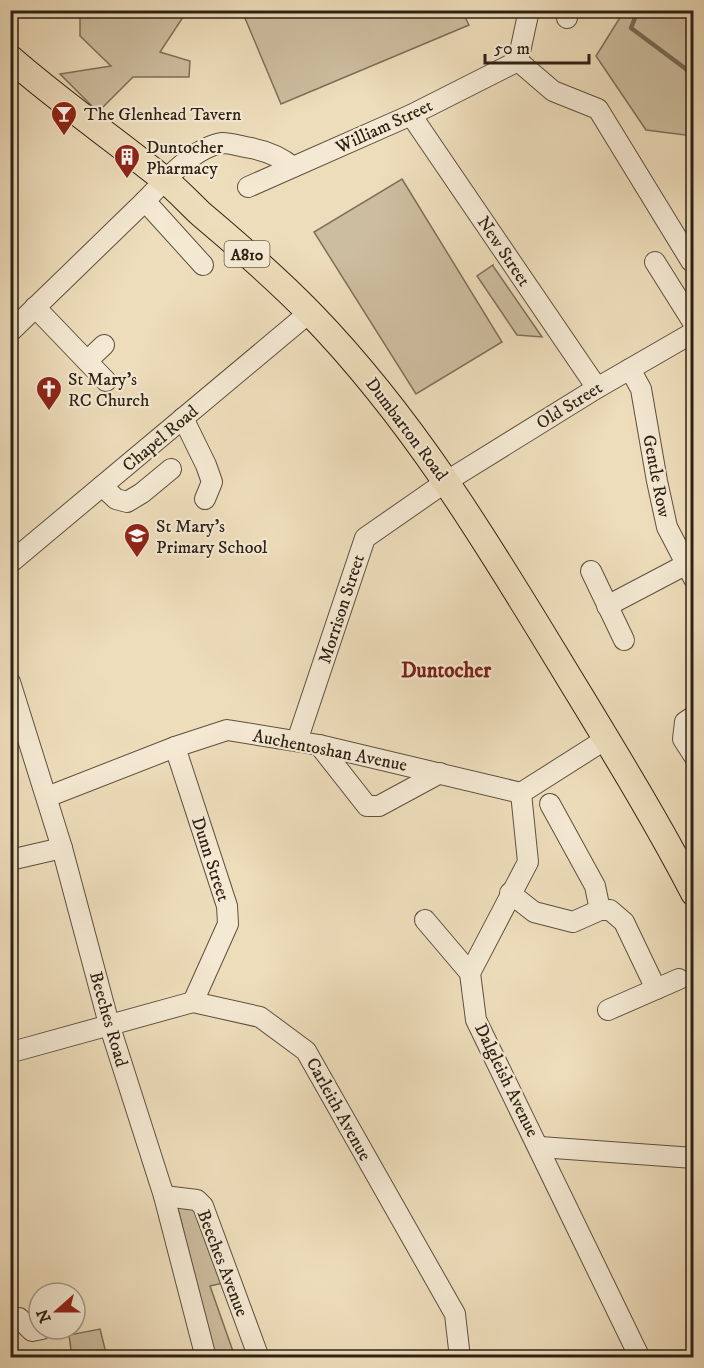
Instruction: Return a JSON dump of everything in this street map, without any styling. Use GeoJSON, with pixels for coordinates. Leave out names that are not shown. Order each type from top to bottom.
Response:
{"type":"FeatureCollection","features":[{"type":"Feature","properties":{"kind":"main road","name":"Dumbarton Road"},"geometry":{"type":"LineString","coordinates":[[12,62],[165,179],[310,312],[359,364],[447,481],[498,560],[606,739],[676,860],[693,894]]}},
{"type":"Feature","properties":{"kind":"street"},"geometry":{"type":"LineString","coordinates":[[529,10],[518,61],[554,90],[598,109],[691,261]]}},
{"type":"Feature","properties":{"kind":"street","name":"William Street"},"geometry":{"type":"LineString","coordinates":[[248,187],[411,115],[518,61]]}},
{"type":"Feature","properties":{"kind":"street","name":"New Street"},"geometry":{"type":"LineString","coordinates":[[411,115],[597,388]]}},
{"type":"Feature","properties":{"kind":"street"},"geometry":{"type":"LineString","coordinates":[[10,332],[189,158],[223,143],[265,151],[293,167]]}},
{"type":"Feature","properties":{"kind":"street"},"geometry":{"type":"LineString","coordinates":[[145,201],[203,265]]}},
{"type":"Feature","properties":{"kind":"street"},"geometry":{"type":"LineString","coordinates":[[655,262],[693,324]]}},
{"type":"Feature","properties":{"kind":"street"},"geometry":{"type":"LineString","coordinates":[[35,307],[106,381]]}},
{"type":"Feature","properties":{"kind":"street","name":"Chapel Road"},"geometry":{"type":"LineString","coordinates":[[10,563],[310,312]]}},
{"type":"Feature","properties":{"kind":"street","name":"Old Street"},"geometry":{"type":"LineString","coordinates":[[447,481],[597,388],[693,332]]}},
{"type":"Feature","properties":{"kind":"street"},"geometry":{"type":"LineString","coordinates":[[87,361],[104,345]]}},
{"type":"Feature","properties":{"kind":"street","name":"Gentle Row"},"geometry":{"type":"LineString","coordinates":[[630,369],[641,389],[667,527],[689,572]]}},
{"type":"Feature","properties":{"kind":"street"},"geometry":{"type":"LineString","coordinates":[[183,418],[212,482],[206,499]]}},
{"type":"Feature","properties":{"kind":"street"},"geometry":{"type":"LineString","coordinates":[[102,486],[116,499],[127,502],[142,494],[171,469]]}},
{"type":"Feature","properties":{"kind":"street","name":"Morrison Street"},"geometry":{"type":"LineString","coordinates":[[297,741],[365,538],[447,481]]}},
{"type":"Feature","properties":{"kind":"street"},"geometry":{"type":"LineString","coordinates":[[591,571],[624,640]]}},
{"type":"Feature","properties":{"kind":"street"},"geometry":{"type":"LineString","coordinates":[[607,606],[689,572]]}},
{"type":"Feature","properties":{"kind":"street","name":"Beeches Road"},"geometry":{"type":"LineString","coordinates":[[10,682],[62,848],[109,1024],[164,1196],[206,1358]]}},
{"type":"Feature","properties":{"kind":"street"},"geometry":{"type":"LineString","coordinates":[[693,716],[685,722],[683,739],[693,756]]}},
{"type":"Feature","properties":{"kind":"street","name":"Auchentoshan Avenue"},"geometry":{"type":"LineString","coordinates":[[47,797],[175,747],[227,730],[319,745],[521,793]]}},
{"type":"Feature","properties":{"kind":"street"},"geometry":{"type":"LineString","coordinates":[[425,920],[470,973],[528,862],[521,793],[606,739]]}},
{"type":"Feature","properties":{"kind":"street"},"geometry":{"type":"LineString","coordinates":[[319,745],[368,806],[379,806],[440,773]]}},
{"type":"Feature","properties":{"kind":"street","name":"Dunn Street"},"geometry":{"type":"LineString","coordinates":[[175,747],[227,906],[228,924],[193,1002]]}},
{"type":"Feature","properties":{"kind":"street"},"geometry":{"type":"LineString","coordinates":[[550,804],[595,886],[600,910]]}},
{"type":"Feature","properties":{"kind":"street"},"geometry":{"type":"LineString","coordinates":[[10,860],[62,848]]}},
{"type":"Feature","properties":{"kind":"street"},"geometry":{"type":"LineString","coordinates":[[510,893],[534,912],[573,921],[600,910],[610,910],[624,922],[656,989]]}},
{"type":"Feature","properties":{"kind":"street","name":"Dalgleish Avenue"},"geometry":{"type":"LineString","coordinates":[[470,973],[476,1020],[540,1147],[640,1358]]}},
{"type":"Feature","properties":{"kind":"street"},"geometry":{"type":"LineString","coordinates":[[608,1010],[679,979]]}},
{"type":"Feature","properties":{"kind":"street","name":"Carleith Avenue"},"geometry":{"type":"LineString","coordinates":[[12,1052],[193,1002],[260,1017],[306,1052],[454,1314],[460,1358]]}},
{"type":"Feature","properties":{"kind":"street"},"geometry":{"type":"LineString","coordinates":[[540,1147],[693,1158]]}},
{"type":"Feature","properties":{"kind":"street","name":"Beeches Avenue"},"geometry":{"type":"LineString","coordinates":[[164,1196],[197,1200],[203,1206],[259,1358]]}},
{"type":"Feature","properties":{"kind":"street"},"geometry":{"type":"LineString","coordinates":[[10,1319],[19,1318],[27,1326]]}},
{"type":"Feature","properties":{"kind":"shaded area"},"geometry":{"type":"Polygon","coordinates":[[[77,11],[187,11],[160,52],[190,61],[189,77],[133,77],[98,112],[60,74],[111,66],[80,36],[80,14],[77,11]]]}},
{"type":"Feature","properties":{"kind":"shaded area"},"geometry":{"type":"Polygon","coordinates":[[[242,11],[462,11],[469,25],[281,104],[242,11]]]}},
{"type":"Feature","properties":{"kind":"shaded area"},"geometry":{"type":"Polygon","coordinates":[[[624,11],[693,11],[693,136],[646,130],[596,56],[624,11]]]}},
{"type":"Feature","properties":{"kind":"shaded area"},"geometry":{"type":"Polygon","coordinates":[[[402,179],[502,342],[416,394],[314,232],[402,179]]]}},
{"type":"Feature","properties":{"kind":"shaded area"},"geometry":{"type":"Polygon","coordinates":[[[493,265],[542,337],[517,335],[477,276],[493,265]]]}},
{"type":"Feature","properties":{"kind":"shaded area"},"geometry":{"type":"Polygon","coordinates":[[[177,1205],[197,1210],[223,1283],[210,1286],[235,1357],[215,1357],[177,1205]]]}},
{"type":"Feature","properties":{"kind":"shaded area"},"geometry":{"type":"Polygon","coordinates":[[[100,1329],[107,1357],[72,1357],[70,1341],[87,1341],[87,1332],[100,1329]]]}},
{"type":"Feature","properties":{"kind":"waterway"},"geometry":{"type":"LineString","coordinates":[[638,10],[631,28],[686,69],[694,79]]}},
{"type":"Feature","properties":{"kind":"place","name":"The Glenhead Tavern"},"geometry":{"type":"Point","coordinates":[64,137]}},
{"type":"Feature","properties":{"kind":"place","name":"Duntocher Pharmacy"},"geometry":{"type":"Point","coordinates":[127,180]}},
{"type":"Feature","properties":{"kind":"place","name":"St Mary's RC Church"},"geometry":{"type":"Point","coordinates":[49,412]}},
{"type":"Feature","properties":{"kind":"place","name":"St Mary's Primary School"},"geometry":{"type":"Point","coordinates":[137,559]}},
{"type":"Feature","properties":{"kind":"district","name":"Duntocher"},"geometry":{"type":"Point","coordinates":[446,670]}}]}
